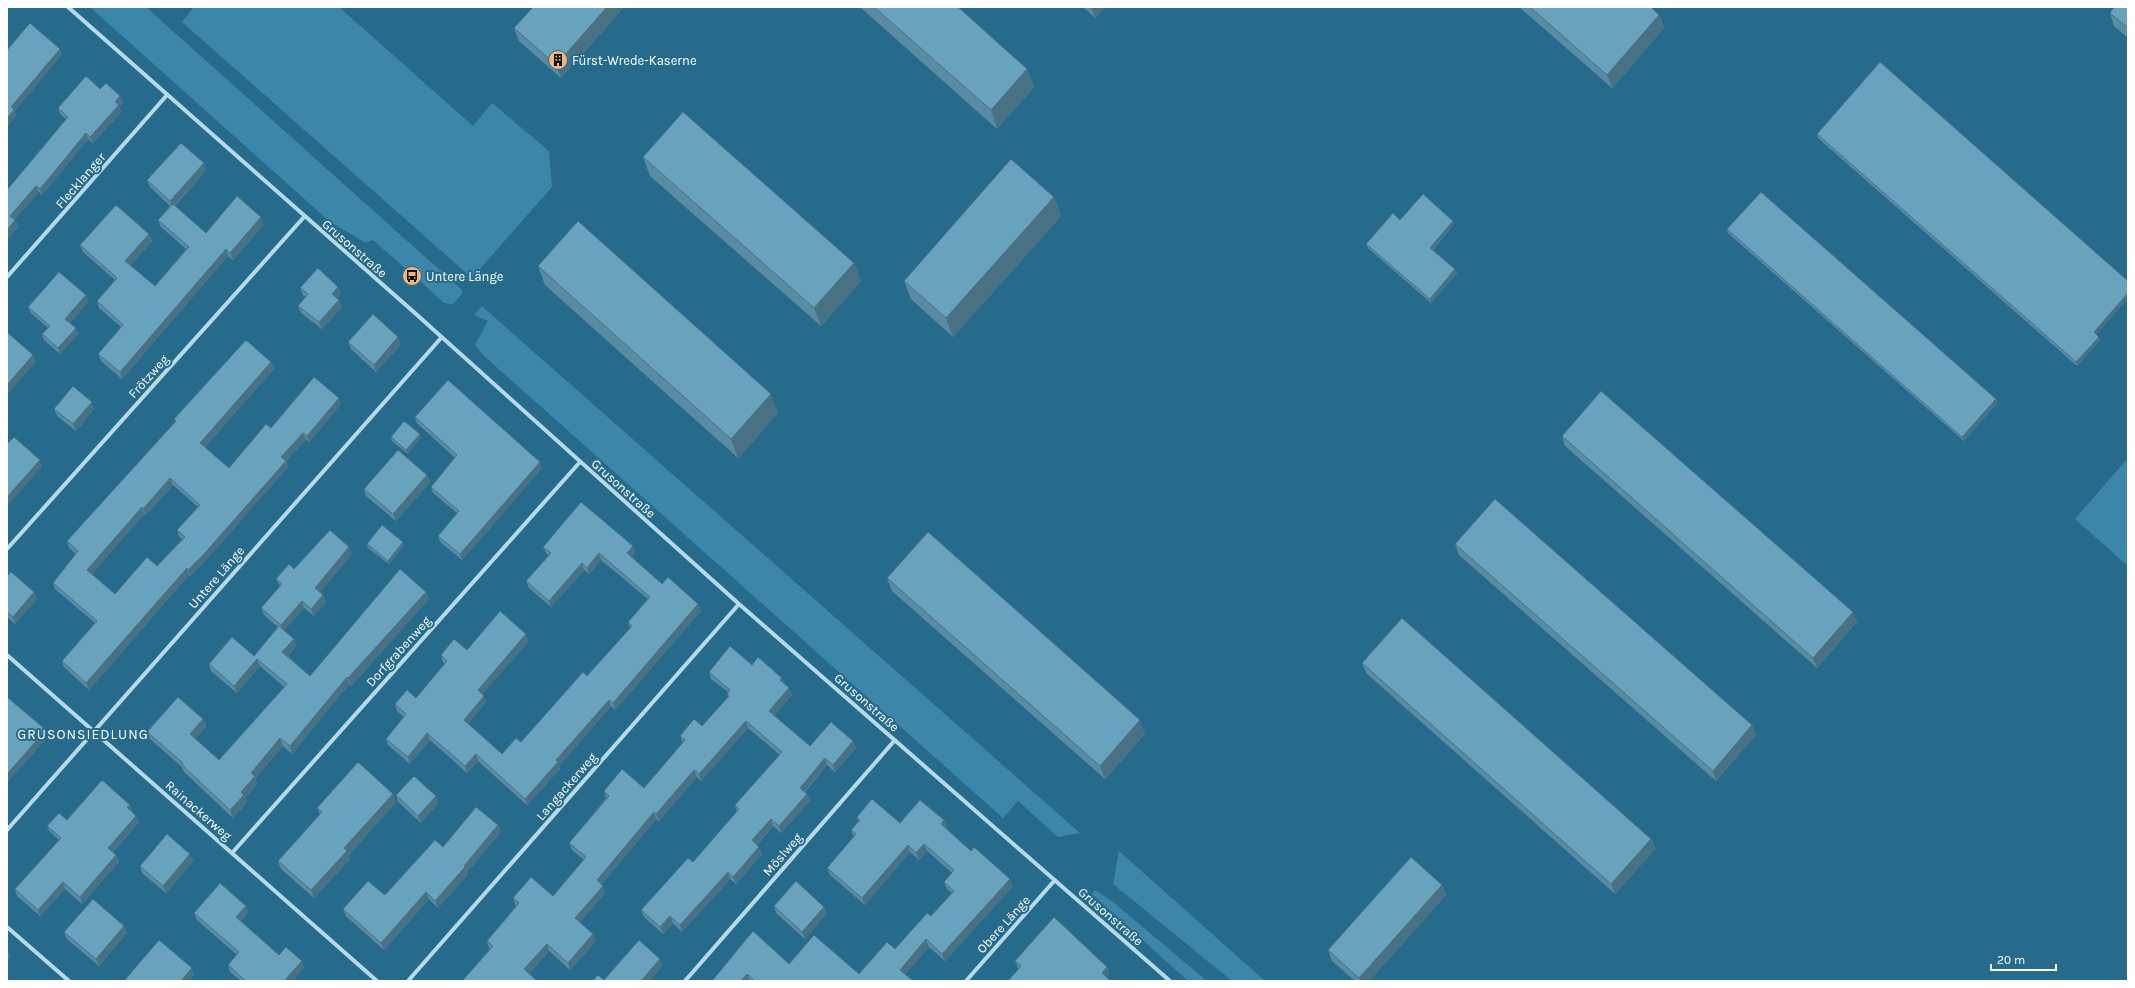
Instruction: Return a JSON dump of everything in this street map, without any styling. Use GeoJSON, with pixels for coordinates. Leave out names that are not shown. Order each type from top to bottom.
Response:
{"type":"FeatureCollection","features":[{"type":"Feature","properties":{"kind":"street","name":"Grusonstraße"},"geometry":{"type":"LineString","coordinates":[[68,7],[739,604],[1170,981]]}},
{"type":"Feature","properties":{"kind":"street","name":"Flecklanger"},"geometry":{"type":"LineString","coordinates":[[7,277],[167,95]]}},
{"type":"Feature","properties":{"kind":"street","name":"Frötzweg"},"geometry":{"type":"LineString","coordinates":[[7,549],[304,217]]}},
{"type":"Feature","properties":{"kind":"street","name":"Untere Länge"},"geometry":{"type":"LineString","coordinates":[[7,830],[441,338]]}},
{"type":"Feature","properties":{"kind":"street","name":"Dorfgrabenweg"},"geometry":{"type":"LineString","coordinates":[[232,853],[580,462]]}},
{"type":"Feature","properties":{"kind":"street","name":"Langackerweg"},"geometry":{"type":"LineString","coordinates":[[408,981],[739,604]]}},
{"type":"Feature","properties":{"kind":"street","name":"Rainackerweg"},"geometry":{"type":"LineString","coordinates":[[7,655],[377,981]]}},
{"type":"Feature","properties":{"kind":"street","name":"Möslweg"},"geometry":{"type":"LineString","coordinates":[[685,981],[895,740]]}},
{"type":"Feature","properties":{"kind":"street","name":"Obere Länge"},"geometry":{"type":"LineString","coordinates":[[966,981],[1055,880]]}},
{"type":"Feature","properties":{"kind":"street"},"geometry":{"type":"LineString","coordinates":[[7,926],[69,981]]}},
{"type":"Feature","properties":{"kind":"shaded area"},"geometry":{"type":"Polygon","coordinates":[[[90,7],[146,7],[462,290],[462,294],[453,304],[444,303],[419,280],[422,276],[410,266],[406,269],[373,240],[366,243],[329,221],[90,7]]]}},
{"type":"Feature","properties":{"kind":"shaded area"},"geometry":{"type":"Polygon","coordinates":[[[194,7],[339,7],[473,126],[492,103],[549,151],[552,187],[472,278],[182,22],[194,7]]]}},
{"type":"Feature","properties":{"kind":"shaded area"},"geometry":{"type":"Polygon","coordinates":[[[482,306],[1080,833],[1058,837],[1018,801],[1003,818],[484,356],[475,345],[488,321],[474,315],[482,306]]]}},
{"type":"Feature","properties":{"kind":"shaded area"},"geometry":{"type":"Polygon","coordinates":[[[2128,458],[2128,566],[2075,519],[2128,458]]]}},
{"type":"Feature","properties":{"kind":"shaded area"},"geometry":{"type":"Polygon","coordinates":[[[1119,851],[1265,981],[1232,981],[1113,884],[1119,851]]]}},
{"type":"Feature","properties":{"kind":"shaded area"},"geometry":{"type":"Polygon","coordinates":[[[1095,890],[1113,902],[1207,981],[1188,981],[1092,894],[1095,890]]]}},
{"type":"Feature","properties":{"kind":"building","name":"Fürst-Wrede-Kaserne"},"geometry":{"type":"Polygon","coordinates":[[[533,7],[607,7],[556,65],[514,28],[533,7]]]}},
{"type":"Feature","properties":{"kind":"building"},"geometry":{"type":"Polygon","coordinates":[[[874,7],[958,7],[1027,69],[991,110],[874,7]]]}},
{"type":"Feature","properties":{"kind":"building"},"geometry":{"type":"Polygon","coordinates":[[[1530,7],[1651,7],[1659,15],[1607,75],[1530,7]]]}},
{"type":"Feature","properties":{"kind":"building"},"geometry":{"type":"Polygon","coordinates":[[[2114,7],[2128,7],[2128,28],[2110,13],[2114,7]]]}},
{"type":"Feature","properties":{"kind":"building"},"geometry":{"type":"Polygon","coordinates":[[[30,23],[60,49],[11,107],[14,110],[7,118],[7,50],[30,23]]]}},
{"type":"Feature","properties":{"kind":"building"},"geometry":{"type":"Polygon","coordinates":[[[1880,62],[2128,281],[2128,293],[2094,332],[2099,337],[2076,362],[1817,134],[1880,62]]]}},
{"type":"Feature","properties":{"kind":"building"},"geometry":{"type":"Polygon","coordinates":[[[86,76],[100,89],[106,83],[120,96],[115,102],[119,105],[90,137],[86,133],[40,189],[36,186],[10,216],[15,220],[7,230],[7,190],[68,117],[58,108],[86,76]]]}},
{"type":"Feature","properties":{"kind":"building"},"geometry":{"type":"Polygon","coordinates":[[[683,112],[854,263],[814,308],[643,157],[683,112]]]}},
{"type":"Feature","properties":{"kind":"building"},"geometry":{"type":"Polygon","coordinates":[[[181,143],[204,163],[170,201],[147,180],[181,143]]]}},
{"type":"Feature","properties":{"kind":"building"},"geometry":{"type":"Polygon","coordinates":[[[1011,159],[1054,197],[946,318],[904,281],[1011,159]]]}},
{"type":"Feature","properties":{"kind":"building"},"geometry":{"type":"Polygon","coordinates":[[[1761,192],[1996,399],[1962,437],[1727,229],[1761,192]]]}},
{"type":"Feature","properties":{"kind":"building"},"geometry":{"type":"Polygon","coordinates":[[[1423,194],[1453,221],[1430,248],[1455,269],[1430,299],[1366,244],[1393,213],[1400,220],[1423,194]]]}},
{"type":"Feature","properties":{"kind":"building"},"geometry":{"type":"Polygon","coordinates":[[[237,196],[261,217],[230,253],[226,249],[120,372],[98,354],[123,325],[97,301],[117,278],[80,245],[116,205],[149,234],[125,261],[155,286],[189,247],[158,220],[173,204],[206,233],[237,196]]]}},
{"type":"Feature","properties":{"kind":"building"},"geometry":{"type":"Polygon","coordinates":[[[578,221],[771,394],[731,439],[538,266],[578,221]]]}},
{"type":"Feature","properties":{"kind":"building"},"geometry":{"type":"Polygon","coordinates":[[[318,268],[338,287],[332,294],[339,300],[319,322],[298,306],[308,294],[300,288],[318,268]]]}},
{"type":"Feature","properties":{"kind":"building"},"geometry":{"type":"Polygon","coordinates":[[[59,272],[86,295],[65,319],[76,328],[58,348],[42,334],[50,326],[28,307],[59,272]]]}},
{"type":"Feature","properties":{"kind":"building"},"geometry":{"type":"Polygon","coordinates":[[[373,314],[398,337],[374,365],[348,342],[373,314]]]}},
{"type":"Feature","properties":{"kind":"building"},"geometry":{"type":"Polygon","coordinates":[[[7,333],[33,355],[7,385],[7,333]]]}},
{"type":"Feature","properties":{"kind":"building"},"geometry":{"type":"Polygon","coordinates":[[[246,340],[271,362],[200,443],[229,468],[266,424],[271,428],[314,377],[339,398],[307,436],[303,433],[281,457],[286,461],[204,554],[188,570],[187,568],[86,683],[62,661],[97,621],[53,583],[78,551],[67,541],[176,421],[174,419],[246,340]],[[170,478],[143,509],[142,507],[87,570],[115,594],[147,557],[157,566],[185,537],[177,530],[200,505],[170,478]]]}},
{"type":"Feature","properties":{"kind":"building"},"geometry":{"type":"Polygon","coordinates":[[[448,380],[540,462],[460,554],[438,536],[459,511],[431,487],[457,455],[415,417],[448,380]]]}},
{"type":"Feature","properties":{"kind":"building"},"geometry":{"type":"Polygon","coordinates":[[[73,386],[92,402],[73,424],[54,409],[73,386]]]}},
{"type":"Feature","properties":{"kind":"building"},"geometry":{"type":"Polygon","coordinates":[[[1601,391],[1853,612],[1813,658],[1562,436],[1601,391]]]}},
{"type":"Feature","properties":{"kind":"building"},"geometry":{"type":"Polygon","coordinates":[[[404,421],[420,434],[406,450],[391,437],[404,421]]]}},
{"type":"Feature","properties":{"kind":"building"},"geometry":{"type":"Polygon","coordinates":[[[14,437],[40,460],[7,497],[7,444],[14,437]]]}},
{"type":"Feature","properties":{"kind":"building"},"geometry":{"type":"Polygon","coordinates":[[[398,450],[427,475],[393,514],[364,489],[398,450]]]}},
{"type":"Feature","properties":{"kind":"building"},"geometry":{"type":"Polygon","coordinates":[[[1495,499],[1752,725],[1713,771],[1455,544],[1495,499]]]}},
{"type":"Feature","properties":{"kind":"building"},"geometry":{"type":"Polygon","coordinates":[[[581,502],[633,546],[627,553],[662,584],[668,577],[698,604],[613,703],[609,700],[556,760],[558,762],[525,799],[476,754],[465,766],[427,733],[408,757],[386,739],[406,714],[395,704],[407,690],[416,698],[447,661],[441,655],[454,639],[467,650],[500,611],[526,634],[478,690],[484,696],[464,720],[502,754],[516,738],[521,742],[583,672],[587,676],[632,626],[628,622],[650,597],[599,553],[587,568],[582,563],[549,601],[526,581],[551,553],[543,547],[581,502]]]}},
{"type":"Feature","properties":{"kind":"building"},"geometry":{"type":"Polygon","coordinates":[[[382,525],[403,542],[388,561],[367,544],[382,525]]]}},
{"type":"Feature","properties":{"kind":"building"},"geometry":{"type":"Polygon","coordinates":[[[330,530],[349,547],[315,588],[323,595],[311,609],[302,601],[281,625],[261,608],[282,584],[276,579],[289,564],[294,569],[330,530]]]}},
{"type":"Feature","properties":{"kind":"building"},"geometry":{"type":"Polygon","coordinates":[[[928,532],[1140,720],[1100,766],[887,578],[928,532]]]}},
{"type":"Feature","properties":{"kind":"building"},"geometry":{"type":"Polygon","coordinates":[[[400,569],[426,592],[348,678],[347,677],[290,746],[280,738],[251,773],[255,776],[241,792],[244,795],[230,810],[182,765],[183,763],[147,732],[178,697],[203,719],[190,734],[219,760],[287,684],[257,659],[234,686],[209,664],[232,637],[254,656],[279,626],[294,639],[282,652],[310,676],[400,569]]]}},
{"type":"Feature","properties":{"kind":"building"},"geometry":{"type":"Polygon","coordinates":[[[11,572],[34,592],[13,617],[7,612],[7,576],[11,572]]]}},
{"type":"Feature","properties":{"kind":"building"},"geometry":{"type":"Polygon","coordinates":[[[1402,618],[1651,839],[1611,884],[1362,663],[1402,618]]]}},
{"type":"Feature","properties":{"kind":"building"},"geometry":{"type":"Polygon","coordinates":[[[730,646],[752,665],[758,657],[782,678],[780,680],[789,688],[769,711],[810,746],[831,722],[853,741],[833,765],[825,758],[800,788],[807,794],[779,826],[771,819],[752,840],[759,847],[733,877],[728,872],[680,925],[670,916],[660,927],[641,910],[688,858],[693,862],[739,809],[735,805],[782,752],[746,721],[699,774],[694,770],[656,814],[654,812],[597,880],[603,886],[575,918],[593,934],[568,963],[547,944],[524,969],[537,981],[462,981],[493,946],[487,941],[519,903],[513,898],[531,877],[553,896],[586,857],[569,843],[609,796],[604,791],[622,769],[644,788],[685,740],[680,736],[694,719],[702,726],[729,696],[727,694],[730,690],[709,672],[730,646]]]}},
{"type":"Feature","properties":{"kind":"building"},"geometry":{"type":"Polygon","coordinates":[[[7,697],[46,730],[7,774],[7,697]]]}},
{"type":"Feature","properties":{"kind":"building"},"geometry":{"type":"Polygon","coordinates":[[[358,762],[393,794],[344,848],[347,851],[311,890],[278,861],[322,812],[317,808],[358,762]]]}},
{"type":"Feature","properties":{"kind":"building"},"geometry":{"type":"Polygon","coordinates":[[[414,776],[436,796],[418,816],[396,795],[414,776]]]}},
{"type":"Feature","properties":{"kind":"building"},"geometry":{"type":"Polygon","coordinates":[[[102,780],[130,805],[127,807],[136,816],[108,848],[116,855],[80,897],[63,882],[38,910],[15,889],[61,838],[47,826],[59,813],[67,820],[102,780]]]}},
{"type":"Feature","properties":{"kind":"building"},"geometry":{"type":"Polygon","coordinates":[[[872,799],[900,823],[920,800],[944,820],[941,824],[971,851],[974,847],[1010,879],[942,954],[926,939],[900,970],[913,981],[755,981],[747,974],[741,981],[712,981],[753,931],[789,964],[814,935],[859,974],[887,942],[895,949],[927,913],[931,916],[954,891],[944,882],[954,870],[924,844],[916,853],[908,845],[862,898],[827,868],[856,834],[851,830],[860,820],[857,817],[872,799]]]}},
{"type":"Feature","properties":{"kind":"building"},"geometry":{"type":"Polygon","coordinates":[[[476,807],[498,825],[464,866],[465,867],[435,901],[426,892],[381,943],[343,909],[368,881],[385,895],[435,840],[443,847],[476,807]]]}},
{"type":"Feature","properties":{"kind":"building"},"geometry":{"type":"Polygon","coordinates":[[[167,834],[190,854],[163,886],[140,866],[167,834]]]}},
{"type":"Feature","properties":{"kind":"building"},"geometry":{"type":"Polygon","coordinates":[[[1411,857],[1442,885],[1359,978],[1328,950],[1411,857]]]}},
{"type":"Feature","properties":{"kind":"building"},"geometry":{"type":"Polygon","coordinates":[[[796,881],[824,907],[802,932],[774,906],[796,881]]]}},
{"type":"Feature","properties":{"kind":"building"},"geometry":{"type":"Polygon","coordinates":[[[220,883],[246,906],[236,917],[279,955],[286,947],[302,961],[284,981],[246,981],[228,965],[239,952],[194,913],[220,883]]]}},
{"type":"Feature","properties":{"kind":"building"},"geometry":{"type":"Polygon","coordinates":[[[93,899],[124,926],[96,959],[64,932],[93,899]]]}},
{"type":"Feature","properties":{"kind":"building"},"geometry":{"type":"Polygon","coordinates":[[[1054,917],[1107,967],[1102,973],[1111,981],[1008,981],[1021,966],[1015,961],[1054,917]]]}},
{"type":"Feature","properties":{"kind":"building"},"geometry":{"type":"Polygon","coordinates":[[[159,940],[192,968],[181,981],[124,981],[159,940]]]}},
{"type":"Feature","properties":{"kind":"building"},"geometry":{"type":"Polygon","coordinates":[[[639,940],[660,959],[641,981],[592,981],[598,975],[604,980],[639,940]]]}},
{"type":"Feature","properties":{"kind":"place","name":"Fürst-Wrede-Kaserne"},"geometry":{"type":"Point","coordinates":[558,60]}},
{"type":"Feature","properties":{"kind":"place","name":"Untere Länge"},"geometry":{"type":"Point","coordinates":[412,276]}},
{"type":"Feature","properties":{"kind":"district","name":"GRUSONSIEDLUNG"},"geometry":{"type":"Point","coordinates":[83,734]}}]}
